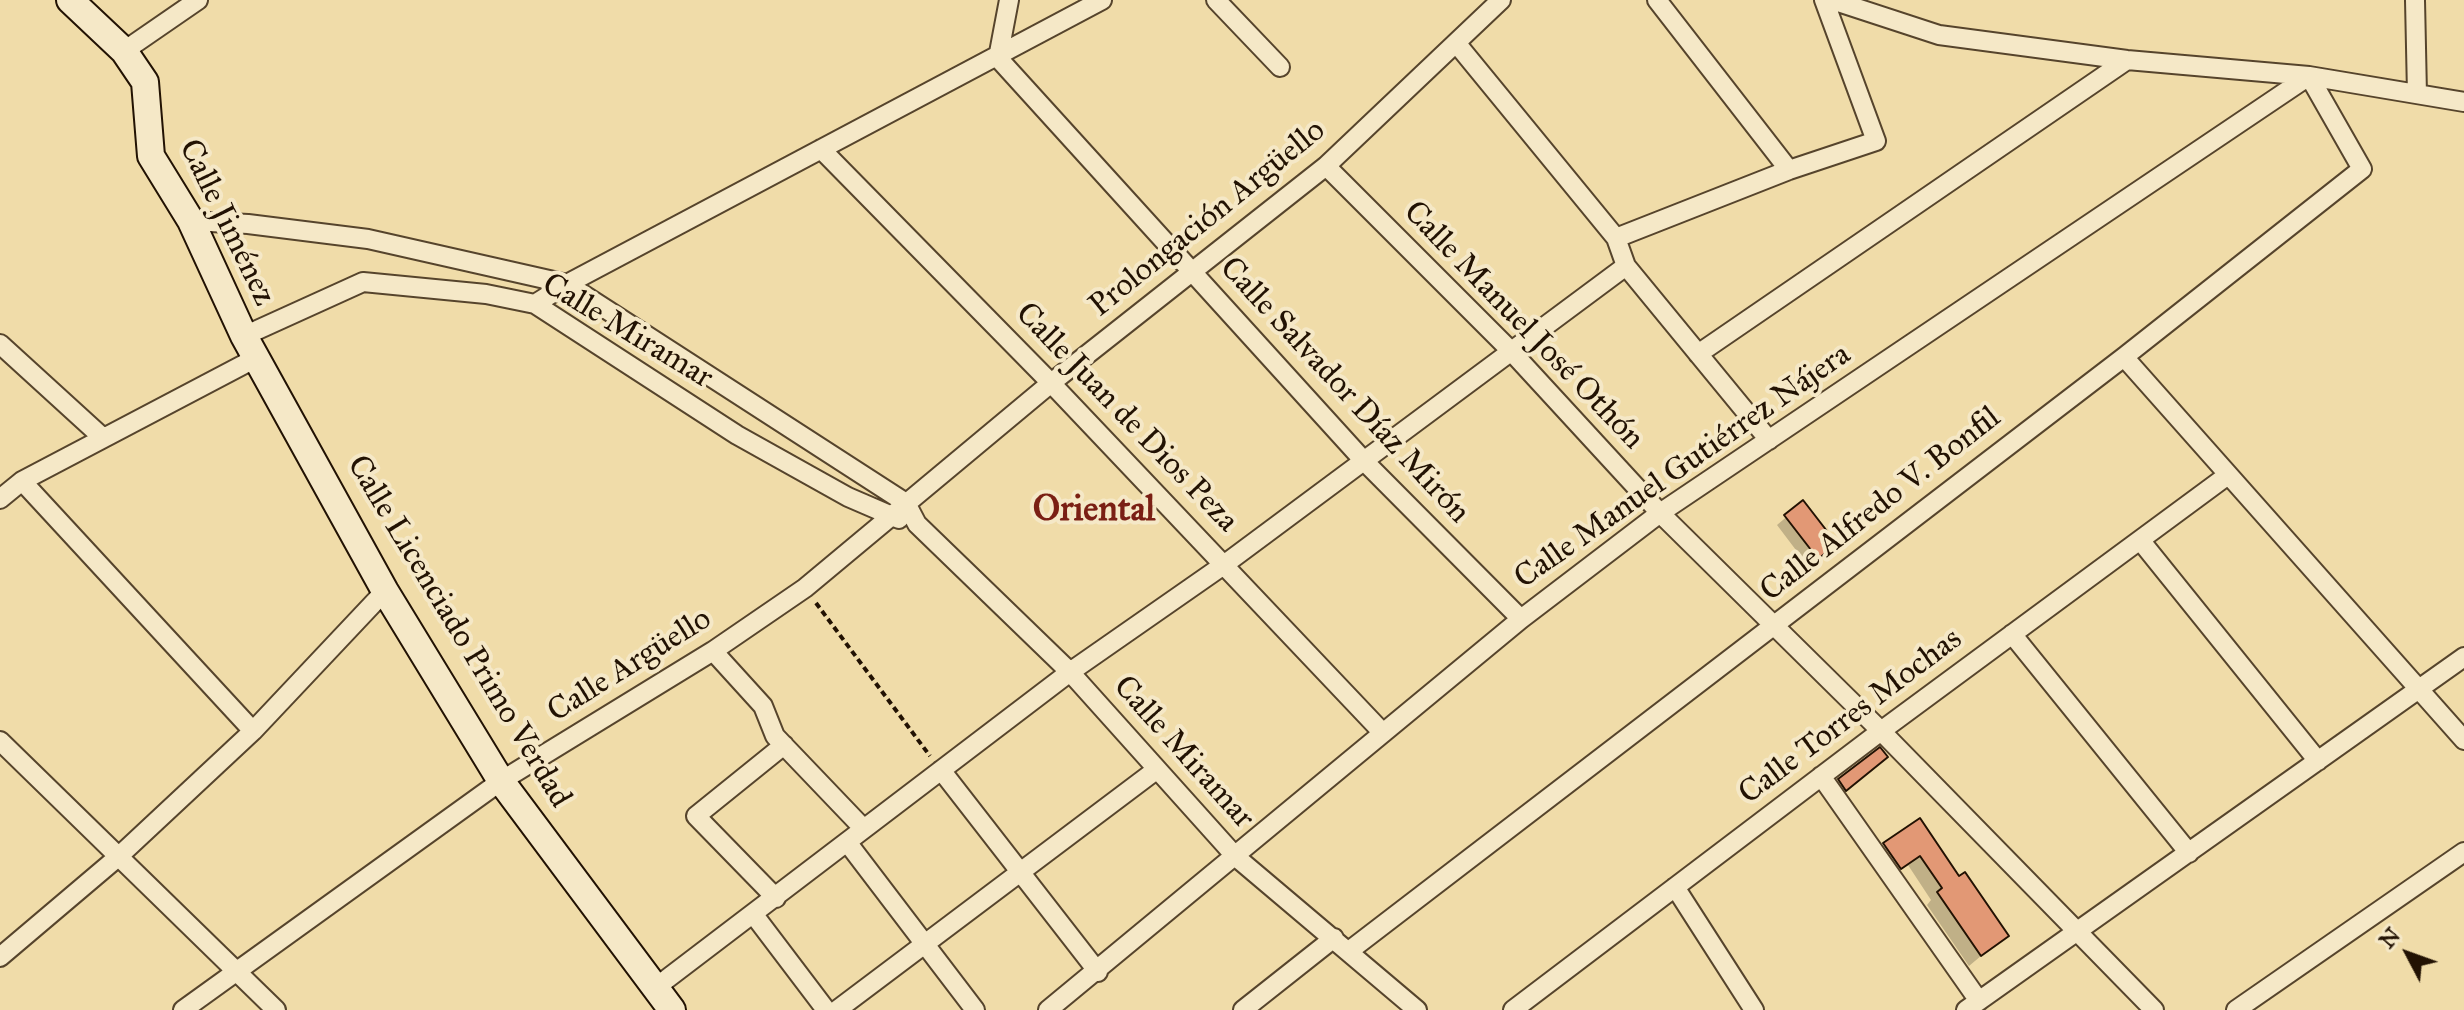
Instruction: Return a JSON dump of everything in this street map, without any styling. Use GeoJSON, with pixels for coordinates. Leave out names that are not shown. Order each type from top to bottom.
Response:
{"type":"FeatureCollection","features":[{"type":"Feature","properties":{"kind":"street","name":"Calle Jiménez"},"geometry":{"type":"LineString","coordinates":[[70,0],[124,51],[145,82],[151,156],[191,221],[250,347]]}},
{"type":"Feature","properties":{"kind":"street"},"geometry":{"type":"LineString","coordinates":[[124,51],[198,0]]}},
{"type":"Feature","properties":{"kind":"street"},"geometry":{"type":"LineString","coordinates":[[998,58],[1009,0]]}},
{"type":"Feature","properties":{"kind":"street"},"geometry":{"type":"LineString","coordinates":[[535,304],[567,284],[998,58],[1102,0]]}},
{"type":"Feature","properties":{"kind":"street"},"geometry":{"type":"LineString","coordinates":[[1216,0],[1280,67]]}},
{"type":"Feature","properties":{"kind":"street","name":"Prolongación Argüello"},"geometry":{"type":"LineString","coordinates":[[906,503],[1051,383],[1326,166],[1501,0]]}},
{"type":"Feature","properties":{"kind":"street"},"geometry":{"type":"LineString","coordinates":[[1657,0],[1789,170]]}},
{"type":"Feature","properties":{"kind":"street"},"geometry":{"type":"LineString","coordinates":[[1616,238],[1789,170],[1876,141],[1824,0]]}},
{"type":"Feature","properties":{"kind":"street"},"geometry":{"type":"LineString","coordinates":[[1832,0],[1939,35],[2127,60],[2309,76],[2464,102]]}},
{"type":"Feature","properties":{"kind":"street"},"geometry":{"type":"LineString","coordinates":[[2415,0],[2417,94]]}},
{"type":"Feature","properties":{"kind":"street"},"geometry":{"type":"LineString","coordinates":[[1457,44],[1616,238],[1626,266],[1769,440]]}},
{"type":"Feature","properties":{"kind":"street","name":"Calle Salvador Díaz Mirón"},"geometry":{"type":"LineString","coordinates":[[998,58],[1364,461],[1521,619]]}},
{"type":"Feature","properties":{"kind":"street"},"geometry":{"type":"LineString","coordinates":[[1698,354],[2127,60]]}},
{"type":"Feature","properties":{"kind":"street","name":"Calle Alfredo V. Bonfil"},"geometry":{"type":"LineString","coordinates":[[1243,1010],[1342,944],[1774,626],[2362,169],[2309,76]]}},
{"type":"Feature","properties":{"kind":"street","name":"Calle Manuel Gutiérrez Nájera"},"geometry":{"type":"LineString","coordinates":[[1048,1010],[1098,972],[1521,619],[1660,513],[2309,76]]}},
{"type":"Feature","properties":{"kind":"street","name":"Calle Juan de Dios Peza"},"geometry":{"type":"LineString","coordinates":[[821,149],[1051,383],[1383,733]]}},
{"type":"Feature","properties":{"kind":"street","name":"Calle Manuel José Othón"},"geometry":{"type":"LineString","coordinates":[[1326,166],[1510,350],[1660,513],[1881,731],[2154,1010]]}},
{"type":"Feature","properties":{"kind":"street"},"geometry":{"type":"LineString","coordinates":[[191,221],[248,224],[368,239],[567,284]]}},
{"type":"Feature","properties":{"kind":"street"},"geometry":{"type":"LineString","coordinates":[[655,988],[1070,672],[1225,564],[1626,266]]}},
{"type":"Feature","properties":{"kind":"street","name":"Calle Miramar"},"geometry":{"type":"LineString","coordinates":[[0,499],[22,481],[363,282],[486,294],[535,304],[737,435],[892,517],[917,524]]}},
{"type":"Feature","properties":{"kind":"street","name":"Calle Miramar"},"geometry":{"type":"LineString","coordinates":[[567,284],[906,503],[917,524],[1070,672],[1236,857],[1342,944],[1406,1007]]}},
{"type":"Feature","properties":{"kind":"street"},"geometry":{"type":"LineString","coordinates":[[0,344],[102,437]]}},
{"type":"Feature","properties":{"kind":"street","name":"Calle Licenciado Primo Verdad"},"geometry":{"type":"LineString","coordinates":[[250,347],[385,591],[501,781],[672,1010]]}},
{"type":"Feature","properties":{"kind":"street"},"geometry":{"type":"LineString","coordinates":[[2124,357],[2464,740]]}},
{"type":"Feature","properties":{"kind":"street","name":"Calle Torres Mochas"},"geometry":{"type":"LineString","coordinates":[[1513,1010],[1881,731],[2228,475]]}},
{"type":"Feature","properties":{"kind":"street"},"geometry":{"type":"LineString","coordinates":[[22,481],[253,731]]}},
{"type":"Feature","properties":{"kind":"street","name":"Calle Argüello"},"geometry":{"type":"LineString","coordinates":[[183,1010],[501,781],[713,651],[805,588],[906,503]]}},
{"type":"Feature","properties":{"kind":"street"},"geometry":{"type":"LineString","coordinates":[[2140,540],[2318,761]]}},
{"type":"Feature","properties":{"kind":"street"},"geometry":{"type":"LineString","coordinates":[[0,957],[118,857],[253,731],[385,591]]}},
{"type":"Feature","properties":{"kind":"street"},"geometry":{"type":"LineString","coordinates":[[2012,634],[2189,853]]}},
{"type":"Feature","properties":{"kind":"street"},"geometry":{"type":"LineString","coordinates":[[713,651],[763,706],[775,736],[863,828]]}},
{"type":"Feature","properties":{"kind":"street"},"geometry":{"type":"LineString","coordinates":[[1821,776],[1973,1006],[2464,657]]}},
{"type":"Feature","properties":{"kind":"street"},"geometry":{"type":"LineString","coordinates":[[0,741],[276,1010]]}},
{"type":"Feature","properties":{"kind":"street"},"geometry":{"type":"LineString","coordinates":[[776,898],[696,816],[784,745]]}},
{"type":"Feature","properties":{"kind":"street"},"geometry":{"type":"LineString","coordinates":[[941,770],[1018,873],[1098,972]]}},
{"type":"Feature","properties":{"kind":"street"},"geometry":{"type":"LineString","coordinates":[[837,1010],[1156,770]]}},
{"type":"Feature","properties":{"kind":"street"},"geometry":{"type":"LineString","coordinates":[[847,842],[922,945],[975,1010]]}},
{"type":"Feature","properties":{"kind":"street"},"geometry":{"type":"LineString","coordinates":[[2236,1010],[2464,852]]}},
{"type":"Feature","properties":{"kind":"street"},"geometry":{"type":"LineString","coordinates":[[1675,887],[1754,1010]]}},
{"type":"Feature","properties":{"kind":"street"},"geometry":{"type":"LineString","coordinates":[[754,915],[826,1010]]}},
{"type":"Feature","properties":{"kind":"path"},"geometry":{"type":"LineString","coordinates":[[805,588],[941,770]]}},
{"type":"Feature","properties":{"kind":"building"},"geometry":{"type":"Polygon","coordinates":[[[1803,500],[1837,544],[1818,559],[1784,515],[1803,500]]]}},
{"type":"Feature","properties":{"kind":"building"},"geometry":{"type":"Polygon","coordinates":[[[1880,747],[1888,757],[1846,791],[1838,779],[1880,747]]]}},
{"type":"Feature","properties":{"kind":"building"},"geometry":{"type":"Polygon","coordinates":[[[1920,818],[1959,876],[1965,872],[2009,936],[1981,956],[1937,892],[1942,888],[1920,856],[1901,869],[1883,843],[1920,818]]]}},
{"type":"Feature","properties":{"kind":"district","name":"Oriental"},"geometry":{"type":"Point","coordinates":[1094,511]}}]}
